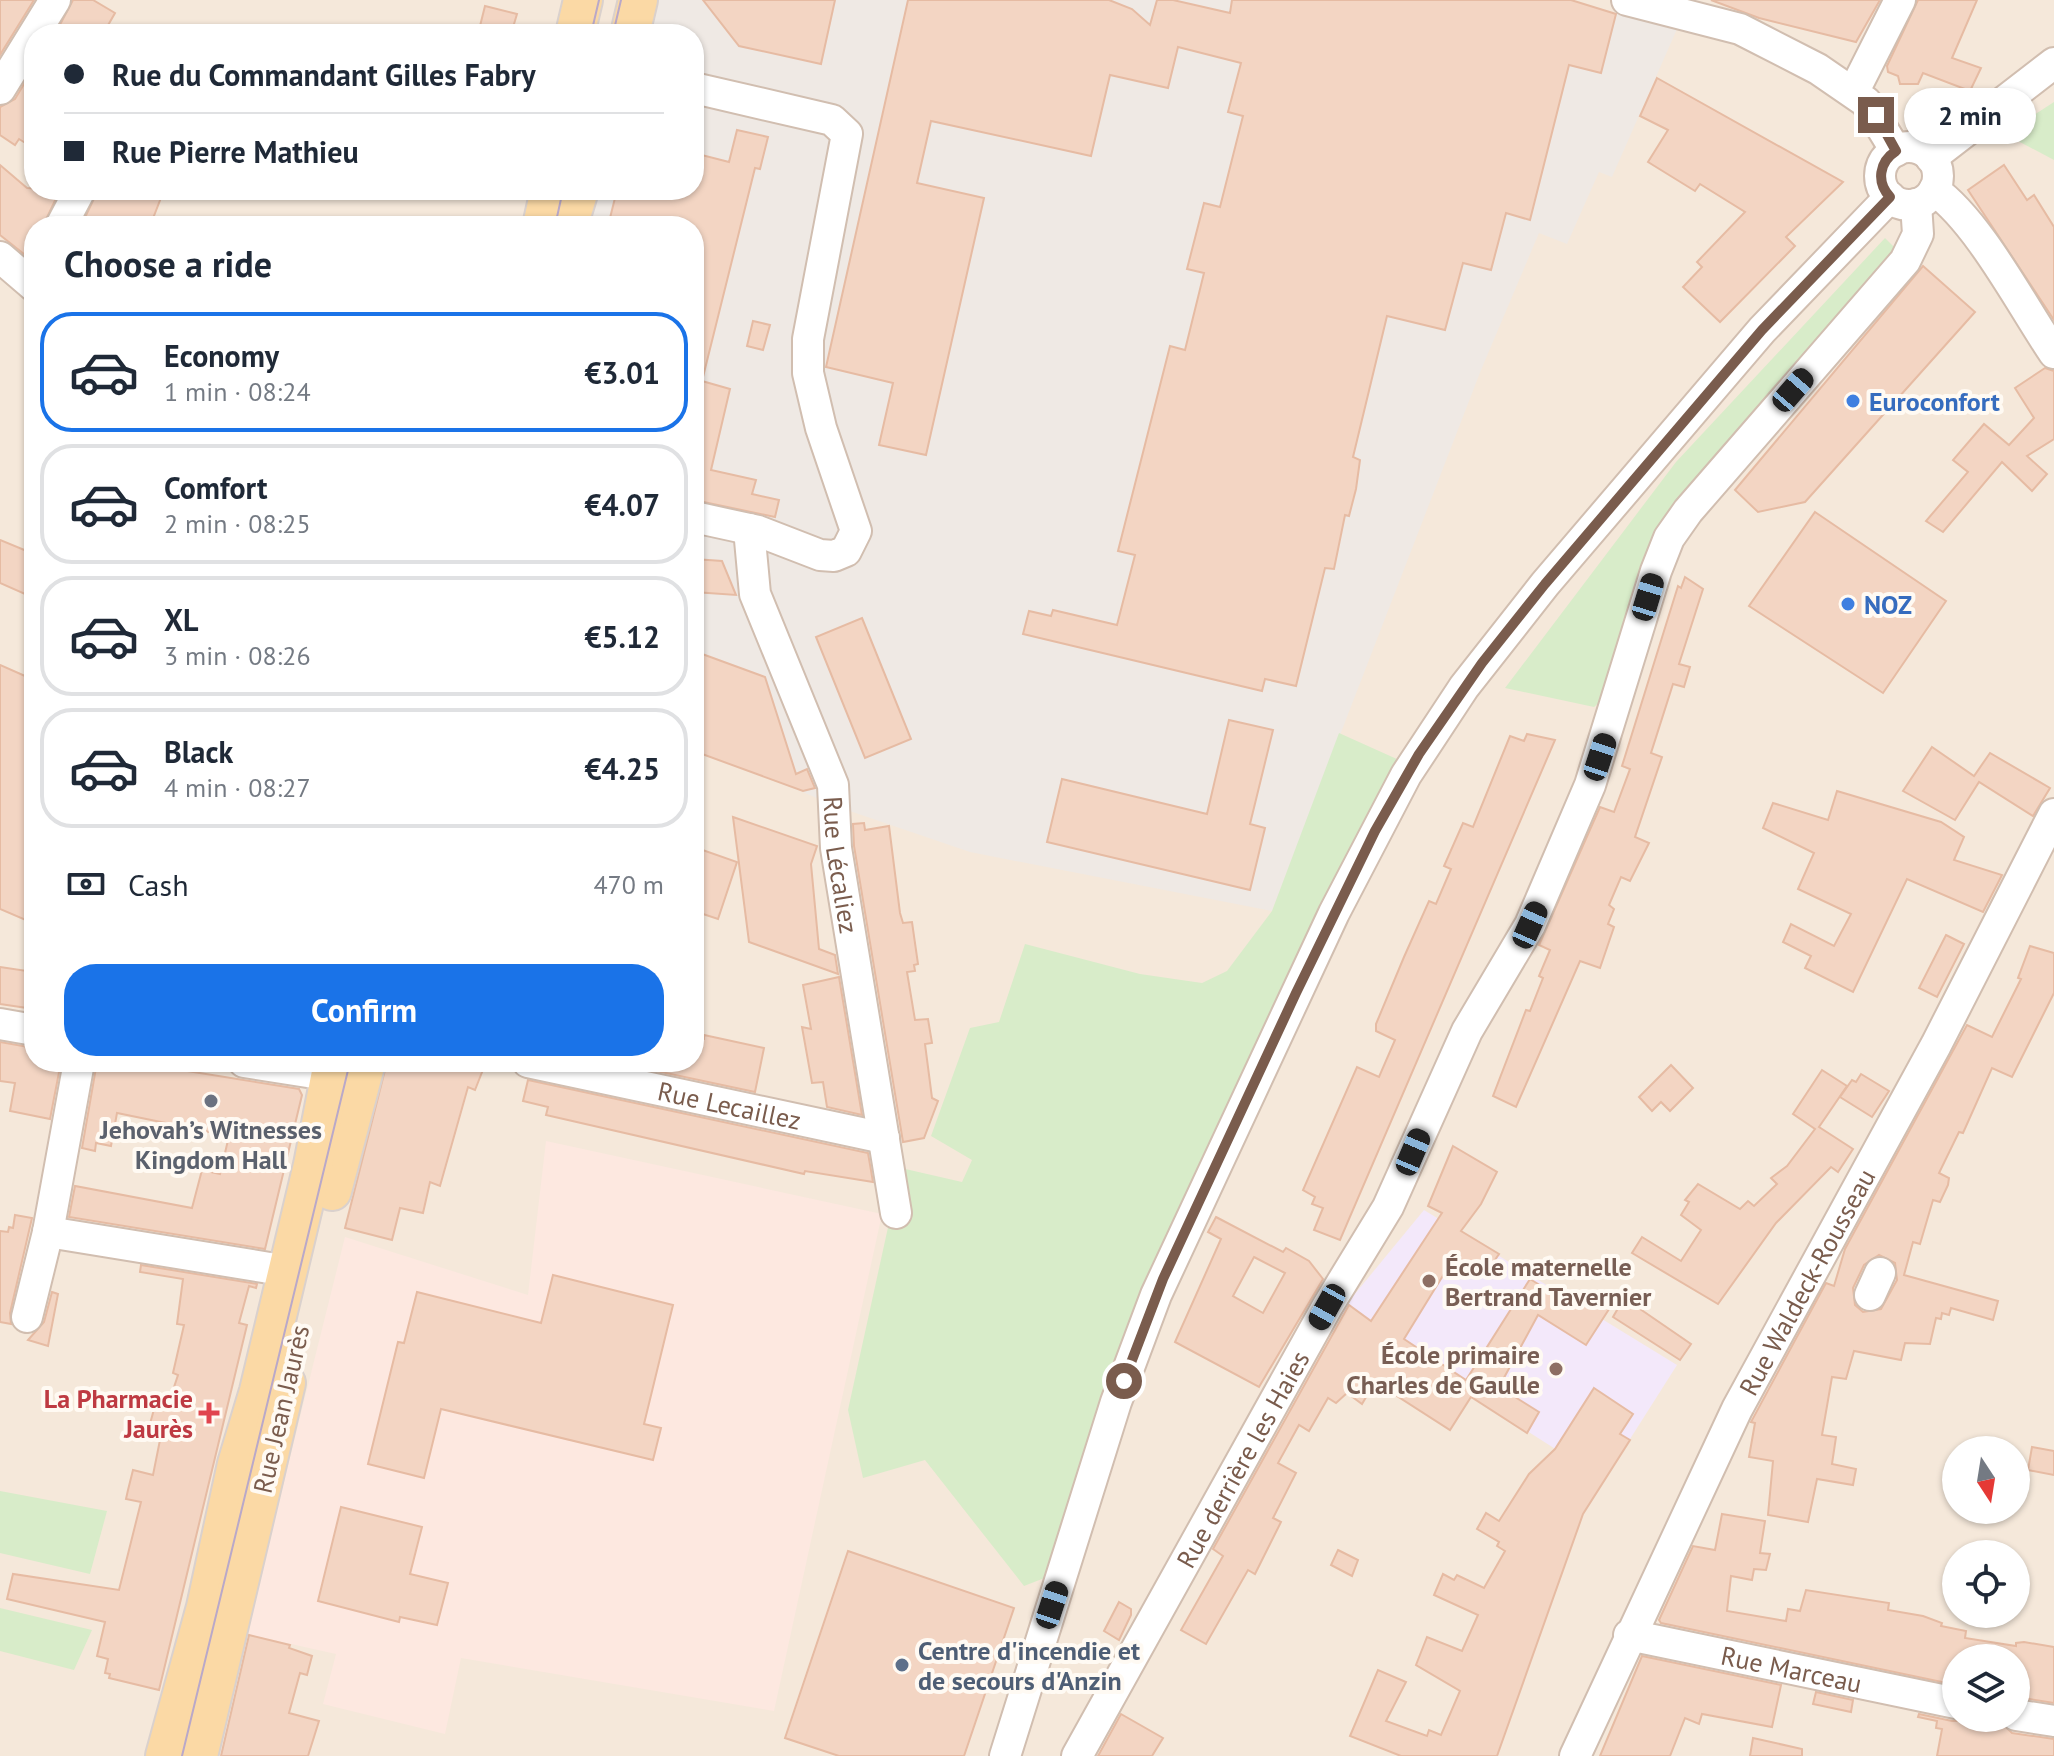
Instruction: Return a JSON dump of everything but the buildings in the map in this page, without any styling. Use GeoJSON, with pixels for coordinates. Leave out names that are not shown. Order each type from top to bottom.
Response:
{"type":"FeatureCollection","features":[{"type":"Feature","properties":{"kind":"main road"},"geometry":{"type":"LineString","coordinates":[[577,24],[583,0]]}},
{"type":"Feature","properties":{"kind":"main road"},"geometry":{"type":"LineString","coordinates":[[632,24],[638,0]]}},
{"type":"Feature","properties":{"kind":"main road","name":"Rue Jean Jaurès"},"geometry":{"type":"LineString","coordinates":[[165,1756],[191,1666],[234,1475],[259,1391],[288,1271],[347,1072]]}},
{"type":"Feature","properties":{"kind":"main road","name":"Rue Jean Jaurès"},"geometry":{"type":"LineString","coordinates":[[198,1756],[315,1261],[348,1072]]}},
{"type":"Feature","properties":{"kind":"street"},"geometry":{"type":"LineString","coordinates":[[40,24],[55,0]]}},
{"type":"Feature","properties":{"kind":"street"},"geometry":{"type":"LineString","coordinates":[[1627,0],[1740,29],[1854,91],[1876,115],[1896,151]]}},
{"type":"Feature","properties":{"kind":"street"},"geometry":{"type":"LineString","coordinates":[[1854,91],[1900,0]]}},
{"type":"Feature","properties":{"kind":"street"},"geometry":{"type":"LineString","coordinates":[[0,89],[24,50]]}},
{"type":"Feature","properties":{"kind":"street"},"geometry":{"type":"LineString","coordinates":[[1931,158],[2054,63]]}},
{"type":"Feature","properties":{"kind":"street"},"geometry":{"type":"LineString","coordinates":[[704,90],[832,120],[847,134],[808,339],[807,362],[825,443],[855,524],[855,538],[846,551],[827,556],[749,529],[704,519]]}},
{"type":"Feature","properties":{"kind":"street"},"geometry":{"type":"LineString","coordinates":[[1005,1756],[1116,1402],[1156,1295],[1334,913],[1406,775],[1464,687],[1545,584],[1762,330],[1913,197],[1938,176],[1931,158],[1915,148],[1896,151],[1887,158],[1881,172],[1883,188],[1913,197],[1949,200],[2054,353]]}},
{"type":"Feature","properties":{"kind":"street","name":"Rue derrière les Haies"},"geometry":{"type":"LineString","coordinates":[[1077,1756],[1327,1307],[1388,1207],[1467,1031],[1530,925],[1590,785],[1669,538],[1688,511],[1905,261],[1918,234],[1913,197]]}},
{"type":"Feature","properties":{"kind":"street"},"geometry":{"type":"LineString","coordinates":[[0,257],[24,272]]}},
{"type":"Feature","properties":{"kind":"street","name":"Rue Lécaliez"},"geometry":{"type":"LineString","coordinates":[[749,529],[755,594],[833,785],[836,848],[896,1213]]}},
{"type":"Feature","properties":{"kind":"street","name":"Rue Waldeck-Rousseau"},"geometry":{"type":"LineString","coordinates":[[1575,1756],[1629,1635],[1777,1331],[1928,1059],[2054,814]]}},
{"type":"Feature","properties":{"kind":"street"},"geometry":{"type":"LineString","coordinates":[[0,1024],[24,1028]]}},
{"type":"Feature","properties":{"kind":"street"},"geometry":{"type":"LineString","coordinates":[[27,1317],[48,1232],[77,1072]]}},
{"type":"Feature","properties":{"kind":"street","name":"Rue Lecaillez"},"geometry":{"type":"LineString","coordinates":[[575,1072],[884,1138]]}},
{"type":"Feature","properties":{"kind":"street"},"geometry":{"type":"LineString","coordinates":[[48,1232],[288,1271]]}},
{"type":"Feature","properties":{"kind":"street","name":"Rue Marceau"},"geometry":{"type":"LineString","coordinates":[[1629,1635],[1942,1700]]}},
{"type":"Feature","properties":{"kind":"street"},"geometry":{"type":"LineString","coordinates":[[2030,1717],[2054,1721]]}},
{"type":"Feature","properties":{"kind":"shaded area"},"geometry":{"type":"Polygon","coordinates":[[[0,0],[2054,0],[2054,1756],[0,1756],[0,0]]]}},
{"type":"Feature","properties":{"kind":"shaded area"},"geometry":{"type":"Polygon","coordinates":[[[648,0],[1564,0],[1677,29],[1612,177],[1599,172],[1567,244],[1539,233],[1481,370],[1272,911],[970,852],[838,807],[704,750],[704,216],[592,216],[596,200],[704,200],[704,24],[642,24],[648,0]]]}},
{"type":"Feature","properties":{"kind":"shaded area"},"geometry":{"type":"Polygon","coordinates":[[[546,1141],[882,1214],[774,1711],[461,1658],[445,1734],[323,1704],[336,1654],[246,1634],[345,1237],[528,1295],[546,1141]]]}},
{"type":"Feature","properties":{"kind":"shaded area","name":"École primaire Charles de Gaulle"},"geometry":{"type":"Polygon","coordinates":[[[1424,1210],[1677,1365],[1604,1480],[1340,1312],[1424,1210]]]}},
{"type":"Feature","properties":{"kind":"green space"},"geometry":{"type":"Polygon","coordinates":[[[2054,102],[2054,160],[2005,134],[2054,102]]]}},
{"type":"Feature","properties":{"kind":"green space"},"geometry":{"type":"Polygon","coordinates":[[[1885,238],[1896,249],[1716,455],[1652,542],[1601,701],[1594,707],[1505,688],[1676,462],[1885,238]]]}},
{"type":"Feature","properties":{"kind":"green space"},"geometry":{"type":"Polygon","coordinates":[[[1339,733],[1399,760],[1047,1577],[1024,1586],[925,1460],[863,1478],[848,1410],[901,1168],[962,1182],[972,1160],[931,1136],[970,1028],[999,1022],[1025,944],[1140,974],[1202,983],[1227,971],[1272,911],[1339,733]]]}},
{"type":"Feature","properties":{"kind":"green space"},"geometry":{"type":"Polygon","coordinates":[[[0,1491],[107,1511],[90,1574],[0,1553],[0,1491]]]}},
{"type":"Feature","properties":{"kind":"green space"},"geometry":{"type":"Polygon","coordinates":[[[0,1608],[92,1630],[74,1670],[0,1651],[0,1608]]]}},
{"type":"Feature","properties":{"kind":"tram line"},"geometry":{"type":"LineString","coordinates":[[593,24],[599,0]]}},
{"type":"Feature","properties":{"kind":"tram line"},"geometry":{"type":"LineString","coordinates":[[615,24],[621,0]]}},
{"type":"Feature","properties":{"kind":"tram line"},"geometry":{"type":"LineString","coordinates":[[557,216],[561,200]]}},
{"type":"Feature","properties":{"kind":"tram line"},"geometry":{"type":"LineString","coordinates":[[182,1756],[348,1072]]}},
{"type":"Feature","properties":{"kind":"place","name":"Euroconfort"},"geometry":{"type":"Point","coordinates":[1853,401]}},
{"type":"Feature","properties":{"kind":"place","name":"NOZ"},"geometry":{"type":"Point","coordinates":[1848,604]}},
{"type":"Feature","properties":{"kind":"place","name":"Jehovah’s Witnesses Kingdom Hall"},"geometry":{"type":"Point","coordinates":[211,1101]}},
{"type":"Feature","properties":{"kind":"place","name":"École maternelle Bertrand Tavernier"},"geometry":{"type":"Point","coordinates":[1429,1281]}},
{"type":"Feature","properties":{"kind":"place","name":"École primaire Charles de Gaulle"},"geometry":{"type":"Point","coordinates":[1556,1369]}},
{"type":"Feature","properties":{"kind":"place","name":"La Pharmacie Jaurès"},"geometry":{"type":"Point","coordinates":[209,1413]}},
{"type":"Feature","properties":{"kind":"place","name":"Centre d'incendie et de secours d'Anzin"},"geometry":{"type":"Point","coordinates":[902,1665]}},
{"type":"Feature","properties":{"kind":"route"},"geometry":{"type":"LineString","coordinates":[[1124,1381],[1172,1259],[1334,913],[1406,775],[1464,687],[1545,584],[1762,330],[1890,197],[1883,188],[1881,172],[1887,158],[1896,151],[1876,115]]}}]}
